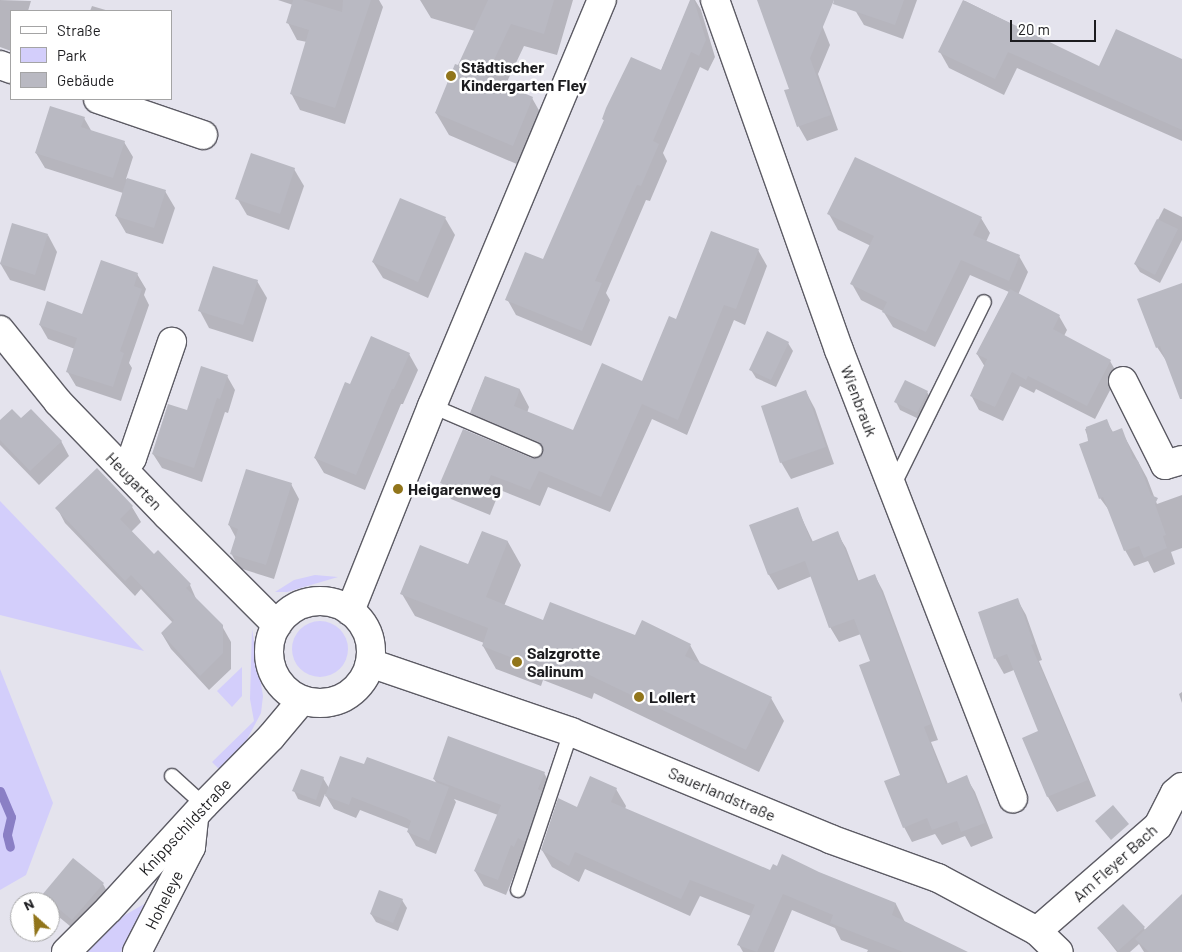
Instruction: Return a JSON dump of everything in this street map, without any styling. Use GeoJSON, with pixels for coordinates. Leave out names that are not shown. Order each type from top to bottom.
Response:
{"type":"FeatureCollection","features":[{"type":"Feature","properties":{"kind":"street"},"geometry":{"type":"LineString","coordinates":[[350,611],[432,406],[602,0]]}},
{"type":"Feature","properties":{"kind":"street","name":"Wienbrauk"},"geometry":{"type":"LineString","coordinates":[[715,0],[839,350],[1013,798]]}},
{"type":"Feature","properties":{"kind":"street"},"geometry":{"type":"LineString","coordinates":[[101,100],[204,135]]}},
{"type":"Feature","properties":{"kind":"street","name":"Heugarten"},"geometry":{"type":"LineString","coordinates":[[0,330],[58,402],[276,625]]}},
{"type":"Feature","properties":{"kind":"street"},"geometry":{"type":"LineString","coordinates":[[124,470],[132,458],[172,342]]}},
{"type":"Feature","properties":{"kind":"street"},"geometry":{"type":"LineString","coordinates":[[1123,382],[1165,466],[1182,460]]}},
{"type":"Feature","properties":{"kind":"street"},"geometry":{"type":"LineString","coordinates":[[310,602],[331,602],[350,611],[364,625],[371,644],[370,663],[361,683],[345,698],[324,704],[302,700],[283,688],[271,669],[269,646],[276,625],[291,610],[310,602]]}},
{"type":"Feature","properties":{"kind":"street","name":"Sauerlandstraße"},"geometry":{"type":"LineString","coordinates":[[370,663],[571,732],[830,839],[938,878],[1037,931],[1059,952]]}},
{"type":"Feature","properties":{"kind":"street","name":"Knippschildstraße"},"geometry":{"type":"LineString","coordinates":[[66,952],[271,737],[302,700]]}},
{"type":"Feature","properties":{"kind":"street","name":"Am Fleyer Bach"},"geometry":{"type":"LineString","coordinates":[[1037,931],[1158,826],[1175,793],[1182,787]]}},
{"type":"Feature","properties":{"kind":"street","name":"Hoheleye"},"geometry":{"type":"LineString","coordinates":[[137,952],[191,847],[199,811]]}},
{"type":"Feature","properties":{"kind":"lane"},"geometry":{"type":"LineString","coordinates":[[892,487],[984,302]]}},
{"type":"Feature","properties":{"kind":"lane"},"geometry":{"type":"LineString","coordinates":[[432,406],[535,450]]}},
{"type":"Feature","properties":{"kind":"lane"},"geometry":{"type":"LineString","coordinates":[[518,890],[571,732]]}},
{"type":"Feature","properties":{"kind":"lane"},"geometry":{"type":"LineString","coordinates":[[172,776],[199,811]]}},
{"type":"Feature","properties":{"kind":"green space"},"geometry":{"type":"Polygon","coordinates":[[[0,501],[144,651],[0,615],[0,501]]]}},
{"type":"Feature","properties":{"kind":"green space"},"geometry":{"type":"Polygon","coordinates":[[[315,575],[338,577],[287,592],[275,592],[294,580],[315,575]]]}},
{"type":"Feature","properties":{"kind":"green space"},"geometry":{"type":"Polygon","coordinates":[[[315,621],[325,621],[340,629],[346,638],[348,649],[346,660],[340,669],[325,677],[315,677],[304,672],[297,665],[292,654],[292,644],[297,633],[304,626],[315,621]]]}},
{"type":"Feature","properties":{"kind":"green space"},"geometry":{"type":"Polygon","coordinates":[[[252,629],[263,696],[261,713],[245,743],[221,771],[212,762],[254,721],[250,699],[252,629]]]}},
{"type":"Feature","properties":{"kind":"green space"},"geometry":{"type":"Polygon","coordinates":[[[242,667],[242,696],[232,707],[217,691],[242,667]]]}},
{"type":"Feature","properties":{"kind":"green space"},"geometry":{"type":"Polygon","coordinates":[[[0,669],[53,803],[26,875],[0,890],[0,669]]]}},
{"type":"Feature","properties":{"kind":"green space"},"geometry":{"type":"Polygon","coordinates":[[[146,903],[121,952],[88,952],[118,919],[146,903]]]}},
{"type":"Feature","properties":{"kind":"building"},"geometry":{"type":"Polygon","coordinates":[[[293,0],[303,0],[342,12],[343,0],[371,0],[335,108],[290,94],[309,30],[286,23],[293,0]]]}},
{"type":"Feature","properties":{"kind":"building"},"geometry":{"type":"Polygon","coordinates":[[[488,0],[554,0],[544,34],[511,24],[486,77],[533,97],[513,146],[435,113],[455,64],[458,65],[488,0]]]}},
{"type":"Feature","properties":{"kind":"building"},"geometry":{"type":"Polygon","coordinates":[[[690,0],[694,0],[706,40],[699,56],[691,52],[653,141],[659,144],[641,186],[637,185],[595,281],[602,283],[582,331],[505,300],[525,252],[543,259],[604,120],[602,119],[606,108],[631,57],[661,70],[690,0]]]}},
{"type":"Feature","properties":{"kind":"building"},"geometry":{"type":"Polygon","coordinates":[[[757,0],[834,0],[810,58],[831,115],[797,127],[784,90],[789,89],[757,0]]]}},
{"type":"Feature","properties":{"kind":"building"},"geometry":{"type":"Polygon","coordinates":[[[834,0],[904,0],[895,25],[833,4],[834,0]]]}},
{"type":"Feature","properties":{"kind":"building"},"geometry":{"type":"Polygon","coordinates":[[[963,0],[1099,66],[1116,29],[1182,59],[1182,130],[1008,52],[995,79],[938,52],[963,0]]]}},
{"type":"Feature","properties":{"kind":"building"},"geometry":{"type":"Polygon","coordinates":[[[50,106],[85,117],[81,127],[125,141],[113,178],[35,153],[50,106]]]}},
{"type":"Feature","properties":{"kind":"building"},"geometry":{"type":"Polygon","coordinates":[[[251,153],[295,168],[280,214],[235,199],[251,153]]]}},
{"type":"Feature","properties":{"kind":"building"},"geometry":{"type":"Polygon","coordinates":[[[855,157],[982,217],[973,235],[1020,255],[1009,281],[961,260],[926,332],[882,312],[887,302],[850,284],[874,236],[827,214],[855,157]]]}},
{"type":"Feature","properties":{"kind":"building"},"geometry":{"type":"Polygon","coordinates":[[[127,178],[166,190],[154,228],[115,216],[127,178]]]}},
{"type":"Feature","properties":{"kind":"building"},"geometry":{"type":"Polygon","coordinates":[[[400,198],[446,217],[418,282],[372,262],[400,198]]]}},
{"type":"Feature","properties":{"kind":"building"},"geometry":{"type":"Polygon","coordinates":[[[1157,219],[1178,229],[1155,275],[1134,264],[1157,219]]]}},
{"type":"Feature","properties":{"kind":"building"},"geometry":{"type":"Polygon","coordinates":[[[12,223],[48,234],[35,275],[0,264],[12,223]]]}},
{"type":"Feature","properties":{"kind":"building"},"geometry":{"type":"Polygon","coordinates":[[[711,231],[759,249],[736,309],[724,305],[678,420],[642,404],[601,497],[539,471],[530,490],[491,475],[481,500],[440,483],[463,429],[532,458],[540,457],[543,453],[542,445],[538,442],[470,413],[485,376],[520,389],[514,406],[573,430],[602,363],[642,381],[669,316],[676,319],[711,231]]]}},
{"type":"Feature","properties":{"kind":"building"},"geometry":{"type":"Polygon","coordinates":[[[101,260],[138,273],[134,286],[142,289],[120,351],[124,353],[113,387],[66,372],[77,338],[39,325],[47,301],[82,314],[101,260]]]}},
{"type":"Feature","properties":{"kind":"building"},"geometry":{"type":"Polygon","coordinates":[[[213,266],[258,280],[243,325],[198,311],[213,266]]]}},
{"type":"Feature","properties":{"kind":"building"},"geometry":{"type":"Polygon","coordinates":[[[1182,283],[1182,399],[1180,399],[1160,346],[1156,348],[1137,299],[1182,283]]]}},
{"type":"Feature","properties":{"kind":"building"},"geometry":{"type":"Polygon","coordinates":[[[1010,289],[1060,315],[1053,329],[1111,360],[1087,406],[1028,376],[1026,380],[1012,372],[995,407],[970,396],[987,359],[976,354],[1010,289]]]}},
{"type":"Feature","properties":{"kind":"building"},"geometry":{"type":"Polygon","coordinates":[[[767,331],[789,342],[771,380],[749,370],[767,331]]]}},
{"type":"Feature","properties":{"kind":"building"},"geometry":{"type":"Polygon","coordinates":[[[371,336],[410,353],[394,389],[392,389],[356,475],[314,458],[345,382],[350,384],[371,336]]]}},
{"type":"Feature","properties":{"kind":"building"},"geometry":{"type":"Polygon","coordinates":[[[201,366],[228,375],[220,399],[217,398],[194,468],[152,454],[168,404],[187,410],[201,366]]]}},
{"type":"Feature","properties":{"kind":"building"},"geometry":{"type":"Polygon","coordinates":[[[905,380],[928,391],[917,413],[894,402],[905,380]]]}},
{"type":"Feature","properties":{"kind":"building"},"geometry":{"type":"Polygon","coordinates":[[[806,390],[826,447],[780,463],[761,406],[806,390]]]}},
{"type":"Feature","properties":{"kind":"building"},"geometry":{"type":"Polygon","coordinates":[[[12,409],[21,418],[31,409],[62,441],[30,471],[0,440],[0,420],[12,409]]]}},
{"type":"Feature","properties":{"kind":"building"},"geometry":{"type":"Polygon","coordinates":[[[1107,419],[1112,432],[1122,428],[1133,458],[1138,461],[1151,495],[1158,498],[1155,504],[1166,535],[1163,536],[1167,548],[1144,558],[1139,546],[1124,551],[1103,497],[1099,499],[1079,444],[1088,441],[1086,427],[1107,419]]]}},
{"type":"Feature","properties":{"kind":"building"},"geometry":{"type":"Polygon","coordinates":[[[97,468],[133,506],[120,519],[154,554],[158,550],[191,584],[186,588],[223,625],[223,653],[200,676],[161,633],[174,620],[131,575],[125,581],[55,508],[97,468]]]}},
{"type":"Feature","properties":{"kind":"building"},"geometry":{"type":"Polygon","coordinates":[[[246,469],[292,483],[266,565],[230,554],[238,529],[228,525],[246,469]]]}},
{"type":"Feature","properties":{"kind":"building"},"geometry":{"type":"Polygon","coordinates":[[[798,507],[811,542],[838,531],[857,581],[875,574],[931,724],[924,727],[946,784],[967,775],[985,823],[961,832],[957,821],[932,830],[927,818],[903,828],[884,781],[900,775],[859,665],[870,661],[854,619],[829,628],[805,561],[768,575],[749,525],[798,507]]]}},
{"type":"Feature","properties":{"kind":"building"},"geometry":{"type":"Polygon","coordinates":[[[482,531],[508,541],[486,597],[543,620],[550,602],[635,635],[642,620],[691,644],[685,656],[772,697],[746,750],[581,671],[579,677],[530,658],[528,664],[482,646],[488,628],[400,594],[420,545],[468,564],[482,531]]]}},
{"type":"Feature","properties":{"kind":"building"},"geometry":{"type":"Polygon","coordinates":[[[1018,598],[1034,644],[1031,645],[1088,780],[1047,797],[1022,738],[1038,731],[1007,654],[994,659],[978,612],[1018,598]]]}},
{"type":"Feature","properties":{"kind":"building"},"geometry":{"type":"Polygon","coordinates":[[[448,736],[545,772],[538,789],[542,791],[525,842],[518,838],[514,847],[511,845],[498,880],[474,871],[501,805],[433,779],[448,736]]]}},
{"type":"Feature","properties":{"kind":"building"},"geometry":{"type":"Polygon","coordinates":[[[340,756],[364,764],[367,757],[449,787],[429,841],[407,832],[411,821],[406,818],[352,797],[349,805],[325,796],[340,756]]]}},
{"type":"Feature","properties":{"kind":"building"},"geometry":{"type":"Polygon","coordinates":[[[301,769],[324,777],[316,800],[292,791],[301,769]]]}},
{"type":"Feature","properties":{"kind":"building"},"geometry":{"type":"Polygon","coordinates":[[[590,776],[617,788],[611,802],[770,870],[773,864],[777,866],[782,854],[819,872],[896,903],[892,915],[968,952],[903,952],[830,923],[833,915],[783,894],[757,952],[737,945],[755,905],[690,880],[681,899],[575,852],[569,866],[541,850],[558,798],[577,807],[590,776]]]}},
{"type":"Feature","properties":{"kind":"building"},"geometry":{"type":"Polygon","coordinates":[[[1113,805],[1129,824],[1111,840],[1095,821],[1113,805]]]}},
{"type":"Feature","properties":{"kind":"building"},"geometry":{"type":"Polygon","coordinates":[[[73,858],[104,883],[72,920],[60,910],[60,892],[45,892],[73,858]]]}},
{"type":"Feature","properties":{"kind":"building"},"geometry":{"type":"Polygon","coordinates":[[[379,890],[403,899],[393,923],[370,914],[379,890]]]}},
{"type":"Feature","properties":{"kind":"building"},"geometry":{"type":"Polygon","coordinates":[[[1182,894],[1182,952],[1149,952],[1135,939],[1182,894]]]}},
{"type":"Feature","properties":{"kind":"building"},"geometry":{"type":"Polygon","coordinates":[[[1123,904],[1145,927],[1118,951],[1097,928],[1123,904]]]}},
{"type":"Feature","properties":{"kind":"waterway"},"geometry":{"type":"LineString","coordinates":[[0,791],[11,817],[7,835],[10,847]]}},
{"type":"Feature","properties":{"kind":"place","name":"Städtischer Kindergarten Fley"},"geometry":{"type":"Point","coordinates":[451,76]}},
{"type":"Feature","properties":{"kind":"place","name":"Heigarenweg"},"geometry":{"type":"Point","coordinates":[398,489]}},
{"type":"Feature","properties":{"kind":"place","name":"Salzgrotte Salinum"},"geometry":{"type":"Point","coordinates":[517,662]}},
{"type":"Feature","properties":{"kind":"place","name":"Lollert"},"geometry":{"type":"Point","coordinates":[639,697]}}]}
